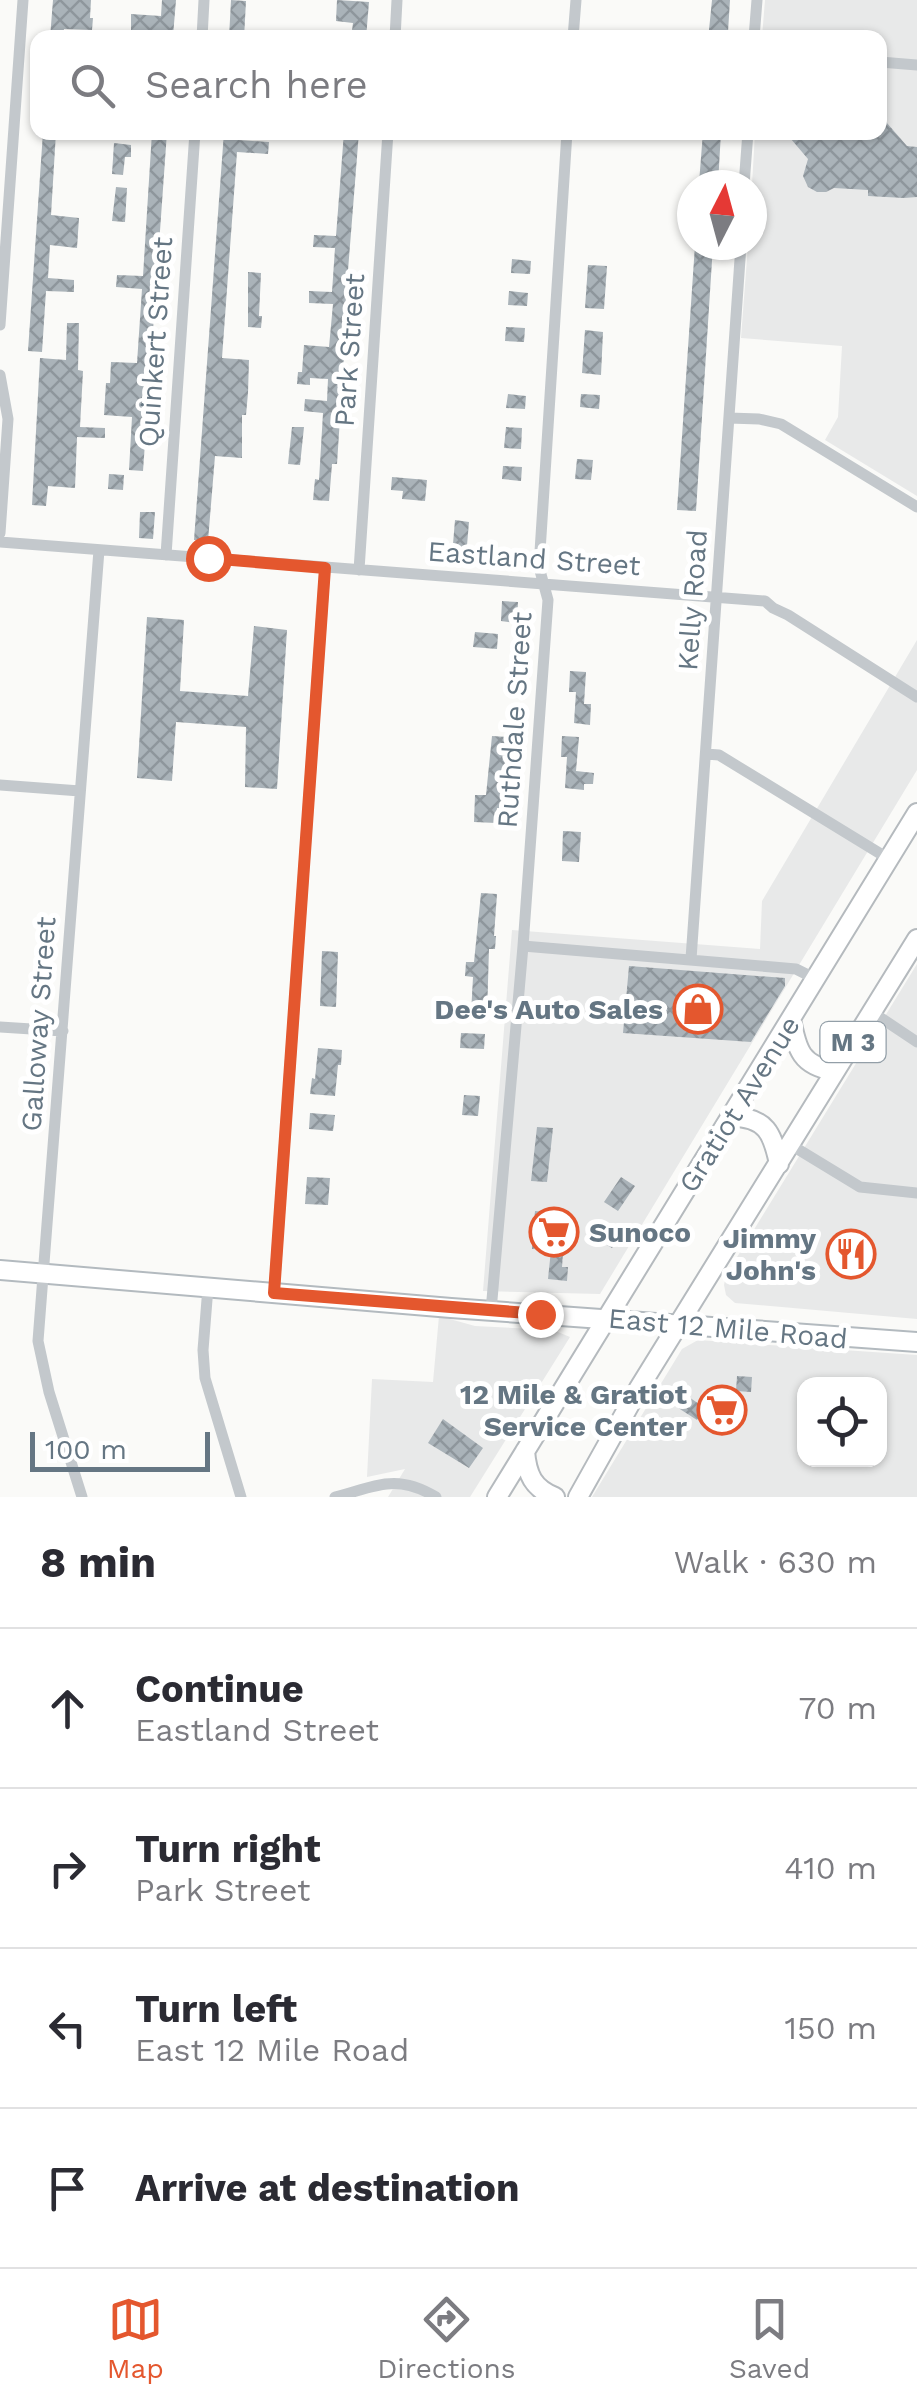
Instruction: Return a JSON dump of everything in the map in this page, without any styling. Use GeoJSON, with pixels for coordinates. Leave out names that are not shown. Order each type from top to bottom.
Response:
{"type":"FeatureCollection","features":[{"type":"Feature","properties":{"kind":"main road","name":"Gratiot Avenue"},"geometry":{"type":"LineString","coordinates":[[497,1497],[917,813]]}},
{"type":"Feature","properties":{"kind":"main road","name":"M 3"},"geometry":{"type":"LineString","coordinates":[[578,1497],[639,1388],[917,939]]}},
{"type":"Feature","properties":{"kind":"main road"},"geometry":{"type":"LineString","coordinates":[[792,1019],[795,1039],[806,1060],[814,1066],[835,1070]]}},
{"type":"Feature","properties":{"kind":"main road"},"geometry":{"type":"LineString","coordinates":[[732,1117],[763,1124],[775,1145],[779,1164]]}},
{"type":"Feature","properties":{"kind":"main road","name":"East 12 Mile Road"},"geometry":{"type":"LineString","coordinates":[[0,1270],[917,1342]]}},
{"type":"Feature","properties":{"kind":"main road"},"geometry":{"type":"LineString","coordinates":[[525,1451],[529,1476],[535,1486],[555,1497]]}},
{"type":"Feature","properties":{"kind":"street"},"geometry":{"type":"LineString","coordinates":[[0,325],[23,0]]}},
{"type":"Feature","properties":{"kind":"street"},"geometry":{"type":"LineString","coordinates":[[202,30],[204,0]]}},
{"type":"Feature","properties":{"kind":"street"},"geometry":{"type":"LineString","coordinates":[[396,30],[398,0]]}},
{"type":"Feature","properties":{"kind":"street"},"geometry":{"type":"LineString","coordinates":[[574,30],[576,0]]}},
{"type":"Feature","properties":{"kind":"street"},"geometry":{"type":"LineString","coordinates":[[754,30],[756,0]]}},
{"type":"Feature","properties":{"kind":"street"},"geometry":{"type":"LineString","coordinates":[[887,62],[917,64]]}},
{"type":"Feature","properties":{"kind":"street","name":"Quinkert Street"},"geometry":{"type":"LineString","coordinates":[[166,554],[194,140]]}},
{"type":"Feature","properties":{"kind":"street","name":"Park Street"},"geometry":{"type":"LineString","coordinates":[[359,570],[387,140]]}},
{"type":"Feature","properties":{"kind":"street","name":"Ruthdale Street"},"geometry":{"type":"LineString","coordinates":[[491,1311],[548,600],[539,568],[566,140]]}},
{"type":"Feature","properties":{"kind":"street"},"geometry":{"type":"LineString","coordinates":[[745,170],[747,140]]}},
{"type":"Feature","properties":{"kind":"street","name":"Kelly Road"},"geometry":{"type":"LineString","coordinates":[[692,959],[739,260]]}},
{"type":"Feature","properties":{"kind":"street"},"geometry":{"type":"LineString","coordinates":[[0,374],[8,419],[0,534]]}},
{"type":"Feature","properties":{"kind":"street"},"geometry":{"type":"LineString","coordinates":[[730,418],[781,424],[917,506]]}},
{"type":"Feature","properties":{"kind":"street"},"geometry":{"type":"LineString","coordinates":[[0,542],[325,568],[274,1293]]}},
{"type":"Feature","properties":{"kind":"street","name":"Galloway Street"},"geometry":{"type":"LineString","coordinates":[[82,1497],[40,1356],[39,1315],[99,550]]}},
{"type":"Feature","properties":{"kind":"street","name":"Eastland Street"},"geometry":{"type":"LineString","coordinates":[[325,568],[765,601],[917,697]]}},
{"type":"Feature","properties":{"kind":"street"},"geometry":{"type":"LineString","coordinates":[[706,754],[719,755],[889,859]]}},
{"type":"Feature","properties":{"kind":"street"},"geometry":{"type":"LineString","coordinates":[[0,786],[80,791]]}},
{"type":"Feature","properties":{"kind":"street"},"geometry":{"type":"LineString","coordinates":[[523,946],[796,969],[816,979]]}},
{"type":"Feature","properties":{"kind":"street"},"geometry":{"type":"LineString","coordinates":[[872,1012],[917,1042]]}},
{"type":"Feature","properties":{"kind":"street"},"geometry":{"type":"LineString","coordinates":[[0,1027],[63,1031]]}},
{"type":"Feature","properties":{"kind":"street"},"geometry":{"type":"LineString","coordinates":[[791,1145],[860,1188],[917,1193]]}},
{"type":"Feature","properties":{"kind":"street"},"geometry":{"type":"LineString","coordinates":[[208,1286],[205,1378],[241,1497]]}},
{"type":"Feature","properties":{"kind":"street"},"geometry":{"type":"LineString","coordinates":[[335,1497],[396,1482],[422,1488],[436,1497]]}},
{"type":"Feature","properties":{"kind":"shaded area"},"geometry":{"type":"Polygon","coordinates":[[[765,0],[917,0],[917,496],[825,440],[838,417],[842,346],[741,338],[747,260],[767,260],[767,170],[753,170],[755,140],[887,140],[887,30],[763,30],[765,0]]]}},
{"type":"Feature","properties":{"kind":"shaded area"},"geometry":{"type":"Polygon","coordinates":[[[917,640],[917,770],[600,1294],[483,1291],[512,930],[760,949],[762,901],[917,640]]]}},
{"type":"Feature","properties":{"kind":"shaded area"},"geometry":{"type":"Polygon","coordinates":[[[917,964],[917,1319],[735,1303],[726,1295],[726,1275],[917,964]]]}},
{"type":"Feature","properties":{"kind":"shaded area"},"geometry":{"type":"Polygon","coordinates":[[[439,1316],[475,1326],[553,1330],[570,1337],[470,1497],[388,1497],[405,1469],[367,1477],[372,1379],[433,1382],[439,1316]]]}},
{"type":"Feature","properties":{"kind":"shaded area"},"geometry":{"type":"Polygon","coordinates":[[[698,1340],[917,1355],[917,1497],[592,1497],[682,1349],[698,1340]]]}},
{"type":"Feature","properties":{"kind":"building"},"geometry":{"type":"Polygon","coordinates":[[[53,0],[91,0],[92,30],[51,30],[53,0]]]}},
{"type":"Feature","properties":{"kind":"building"},"geometry":{"type":"Polygon","coordinates":[[[162,0],[176,0],[174,30],[131,30],[131,14],[161,16],[162,0]]]}},
{"type":"Feature","properties":{"kind":"building"},"geometry":{"type":"Polygon","coordinates":[[[231,0],[246,1],[244,30],[229,30],[231,0]]]}},
{"type":"Feature","properties":{"kind":"building"},"geometry":{"type":"Polygon","coordinates":[[[337,0],[369,2],[367,30],[352,30],[353,23],[336,21],[337,0]]]}},
{"type":"Feature","properties":{"kind":"building"},"geometry":{"type":"Polygon","coordinates":[[[712,0],[730,0],[728,30],[709,30],[712,0]]]}},
{"type":"Feature","properties":{"kind":"building"},"geometry":{"type":"Polygon","coordinates":[[[887,123],[907,146],[917,147],[917,197],[868,196],[868,190],[834,188],[817,192],[808,187],[803,176],[808,159],[792,140],[887,140],[887,123]]]}},
{"type":"Feature","properties":{"kind":"building"},"geometry":{"type":"Polygon","coordinates":[[[42,140],[56,140],[51,215],[79,218],[77,248],[50,245],[48,278],[74,280],[74,292],[46,291],[42,352],[28,351],[42,140]]]}},
{"type":"Feature","properties":{"kind":"building"},"geometry":{"type":"Polygon","coordinates":[[[152,140],[166,140],[143,471],[129,470],[132,417],[104,415],[111,362],[137,363],[142,289],[116,287],[117,275],[143,276],[152,140]]]}},
{"type":"Feature","properties":{"kind":"building"},"geometry":{"type":"Polygon","coordinates":[[[223,140],[269,142],[268,154],[237,152],[222,358],[249,360],[246,415],[242,415],[242,458],[215,456],[208,541],[194,540],[223,140]]]}},
{"type":"Feature","properties":{"kind":"building"},"geometry":{"type":"Polygon","coordinates":[[[343,140],[358,140],[337,464],[332,464],[329,501],[313,500],[315,479],[319,480],[323,413],[304,411],[305,399],[327,401],[328,379],[310,378],[310,385],[297,384],[304,345],[329,347],[333,304],[309,303],[309,291],[332,292],[335,248],[313,247],[314,235],[336,236],[343,140]]]}},
{"type":"Feature","properties":{"kind":"building"},"geometry":{"type":"Polygon","coordinates":[[[702,140],[721,140],[719,170],[700,170],[702,140]]]}},
{"type":"Feature","properties":{"kind":"building"},"geometry":{"type":"Polygon","coordinates":[[[114,143],[131,145],[131,157],[125,157],[123,175],[112,174],[114,143]]]}},
{"type":"Feature","properties":{"kind":"building"},"geometry":{"type":"Polygon","coordinates":[[[116,187],[127,188],[125,222],[112,221],[116,187]]]}},
{"type":"Feature","properties":{"kind":"building"},"geometry":{"type":"Polygon","coordinates":[[[512,259],[531,261],[530,274],[511,273],[512,259]]]}},
{"type":"Feature","properties":{"kind":"building"},"geometry":{"type":"Polygon","coordinates":[[[694,260],[712,260],[696,511],[677,510],[694,260]]]}},
{"type":"Feature","properties":{"kind":"building"},"geometry":{"type":"Polygon","coordinates":[[[588,265],[607,266],[604,309],[585,308],[588,265]]]}},
{"type":"Feature","properties":{"kind":"building"},"geometry":{"type":"Polygon","coordinates":[[[248,272],[261,273],[261,328],[248,327],[248,272]]]}},
{"type":"Feature","properties":{"kind":"building"},"geometry":{"type":"Polygon","coordinates":[[[509,291],[528,293],[527,306],[508,305],[509,291]]]}},
{"type":"Feature","properties":{"kind":"building"},"geometry":{"type":"Polygon","coordinates":[[[67,323],[79,323],[78,370],[83,371],[80,427],[105,428],[105,438],[77,437],[75,488],[48,486],[46,506],[32,505],[40,358],[66,360],[67,323]]]}},
{"type":"Feature","properties":{"kind":"building"},"geometry":{"type":"Polygon","coordinates":[[[506,327],[525,328],[524,342],[505,341],[506,327]]]}},
{"type":"Feature","properties":{"kind":"building"},"geometry":{"type":"Polygon","coordinates":[[[585,330],[603,332],[601,375],[582,373],[585,330]]]}},
{"type":"Feature","properties":{"kind":"building"},"geometry":{"type":"Polygon","coordinates":[[[508,394],[526,396],[525,409],[506,408],[508,394]]]}},
{"type":"Feature","properties":{"kind":"building"},"geometry":{"type":"Polygon","coordinates":[[[581,394],[600,395],[599,409],[580,407],[581,394]]]}},
{"type":"Feature","properties":{"kind":"building"},"geometry":{"type":"Polygon","coordinates":[[[292,427],[304,427],[300,465],[288,464],[292,427]]]}},
{"type":"Feature","properties":{"kind":"building"},"geometry":{"type":"Polygon","coordinates":[[[506,427],[522,428],[521,449],[504,448],[506,427]]]}},
{"type":"Feature","properties":{"kind":"building"},"geometry":{"type":"Polygon","coordinates":[[[577,459],[593,460],[591,480],[575,479],[577,459]]]}},
{"type":"Feature","properties":{"kind":"building"},"geometry":{"type":"Polygon","coordinates":[[[503,466],[522,467],[521,481],[502,479],[503,466]]]}},
{"type":"Feature","properties":{"kind":"building"},"geometry":{"type":"Polygon","coordinates":[[[109,474],[124,475],[123,490],[108,489],[109,474]]]}},
{"type":"Feature","properties":{"kind":"building"},"geometry":{"type":"Polygon","coordinates":[[[392,477],[427,480],[425,501],[402,499],[403,491],[391,490],[392,477]]]}},
{"type":"Feature","properties":{"kind":"building"},"geometry":{"type":"Polygon","coordinates":[[[140,512],[155,512],[153,539],[139,538],[140,512]]]}},
{"type":"Feature","properties":{"kind":"building"},"geometry":{"type":"Polygon","coordinates":[[[455,520],[469,522],[466,557],[452,556],[455,520]]]}},
{"type":"Feature","properties":{"kind":"building"},"geometry":{"type":"Polygon","coordinates":[[[502,601],[518,602],[517,623],[501,621],[502,601]]]}},
{"type":"Feature","properties":{"kind":"building"},"geometry":{"type":"Polygon","coordinates":[[[147,617],[184,620],[180,691],[248,696],[254,626],[287,630],[277,789],[245,787],[246,727],[176,722],[172,781],[137,778],[147,617]]]}},
{"type":"Feature","properties":{"kind":"building"},"geometry":{"type":"Polygon","coordinates":[[[475,632],[498,634],[497,649],[473,647],[475,632]]]}},
{"type":"Feature","properties":{"kind":"building"},"geometry":{"type":"Polygon","coordinates":[[[570,671],[586,672],[584,704],[591,704],[590,725],[574,723],[576,692],[569,692],[570,671]]]}},
{"type":"Feature","properties":{"kind":"building"},"geometry":{"type":"Polygon","coordinates":[[[492,736],[508,737],[503,808],[497,808],[496,823],[474,822],[475,795],[486,795],[492,736]]]}},
{"type":"Feature","properties":{"kind":"building"},"geometry":{"type":"Polygon","coordinates":[[[562,736],[579,737],[576,771],[594,773],[593,784],[584,784],[584,790],[565,788],[567,757],[561,757],[562,736]]]}},
{"type":"Feature","properties":{"kind":"building"},"geometry":{"type":"Polygon","coordinates":[[[563,831],[581,832],[579,862],[562,861],[563,831]]]}},
{"type":"Feature","properties":{"kind":"building"},"geometry":{"type":"Polygon","coordinates":[[[481,893],[497,894],[495,949],[489,949],[487,1015],[471,1014],[473,977],[465,976],[466,962],[474,962],[481,893]]]}},
{"type":"Feature","properties":{"kind":"building"},"geometry":{"type":"Polygon","coordinates":[[[322,951],[338,952],[336,1007],[320,1006],[322,951]]]}},
{"type":"Feature","properties":{"kind":"building","name":"Dee's Auto Sales"},"geometry":{"type":"Polygon","coordinates":[[[629,966],[785,978],[785,986],[751,1042],[623,1033],[629,966]]]}},
{"type":"Feature","properties":{"kind":"building"},"geometry":{"type":"Polygon","coordinates":[[[461,1033],[485,1034],[484,1049],[460,1048],[461,1033]]]}},
{"type":"Feature","properties":{"kind":"building"},"geometry":{"type":"Polygon","coordinates":[[[318,1048],[342,1050],[335,1096],[310,1094],[318,1048]]]}},
{"type":"Feature","properties":{"kind":"building"},"geometry":{"type":"Polygon","coordinates":[[[464,1095],[480,1096],[478,1116],[462,1115],[464,1095]]]}},
{"type":"Feature","properties":{"kind":"building"},"geometry":{"type":"Polygon","coordinates":[[[310,1113],[335,1115],[333,1131],[309,1129],[310,1113]]]}},
{"type":"Feature","properties":{"kind":"building"},"geometry":{"type":"Polygon","coordinates":[[[537,1127],[553,1128],[547,1182],[531,1181],[537,1127]]]}},
{"type":"Feature","properties":{"kind":"building"},"geometry":{"type":"Polygon","coordinates":[[[307,1177],[330,1178],[328,1205],[305,1204],[307,1177]]]}},
{"type":"Feature","properties":{"kind":"building"},"geometry":{"type":"Polygon","coordinates":[[[621,1177],[635,1186],[618,1211],[604,1202],[621,1177]]]}},
{"type":"Feature","properties":{"kind":"building"},"geometry":{"type":"Polygon","coordinates":[[[535,1211],[566,1214],[562,1267],[568,1267],[567,1281],[548,1279],[551,1250],[532,1249],[535,1211]]]}},
{"type":"Feature","properties":{"kind":"building"},"geometry":{"type":"Polygon","coordinates":[[[596,1222],[620,1236],[612,1248],[589,1235],[596,1222]]]}},
{"type":"Feature","properties":{"kind":"building"},"geometry":{"type":"Polygon","coordinates":[[[737,1376],[752,1377],[751,1392],[736,1391],[737,1376]]]}},
{"type":"Feature","properties":{"kind":"building"},"geometry":{"type":"Polygon","coordinates":[[[680,1391],[705,1408],[697,1420],[672,1404],[680,1391]]]}},
{"type":"Feature","properties":{"kind":"building"},"geometry":{"type":"Polygon","coordinates":[[[729,1399],[741,1420],[717,1426],[709,1410],[729,1399]]]}},
{"type":"Feature","properties":{"kind":"building"},"geometry":{"type":"Polygon","coordinates":[[[443,1419],[483,1448],[469,1468],[428,1443],[443,1419]]]}},
{"type":"Feature","properties":{"kind":"place","name":"Dee's Auto Sales"},"geometry":{"type":"Point","coordinates":[698,1009]}},
{"type":"Feature","properties":{"kind":"place","name":"Sunoco"},"geometry":{"type":"Point","coordinates":[554,1232]}},
{"type":"Feature","properties":{"kind":"place","name":"Jimmy John's"},"geometry":{"type":"Point","coordinates":[851,1254]}},
{"type":"Feature","properties":{"kind":"place","name":"12 Mile & Gratiot Service Center"},"geometry":{"type":"Point","coordinates":[722,1410]}},
{"type":"Feature","properties":{"kind":"route"},"geometry":{"type":"LineString","coordinates":[[208,558],[325,568],[274,1293],[540,1314]]}}]}
